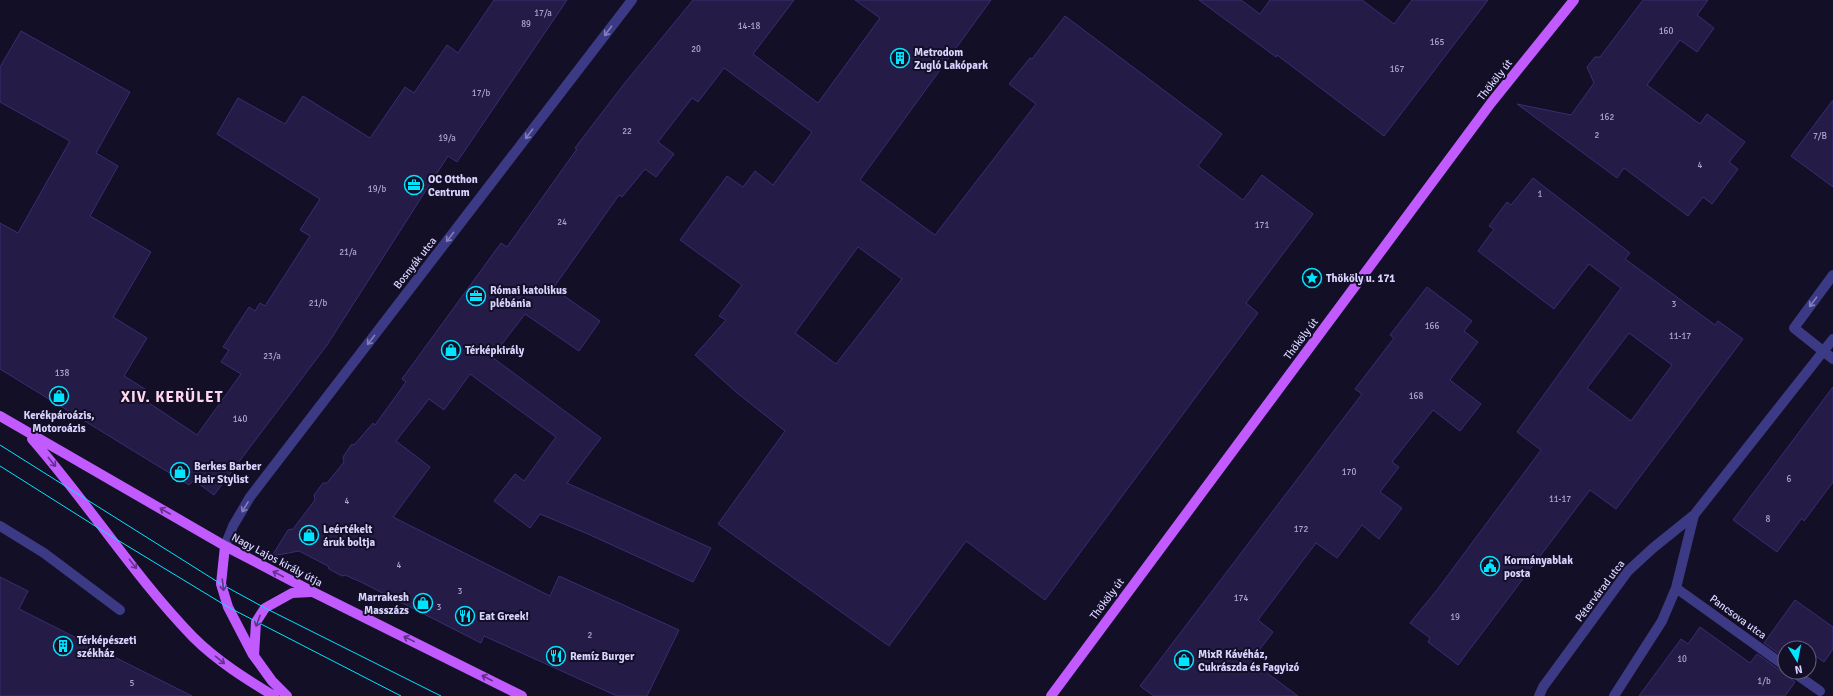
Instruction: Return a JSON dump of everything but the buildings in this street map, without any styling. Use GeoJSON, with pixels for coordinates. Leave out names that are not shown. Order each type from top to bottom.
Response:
{"type":"FeatureCollection","features":[{"type":"Feature","properties":{"kind":"main road","name":"Thököly út"},"geometry":{"type":"LineString","coordinates":[[1051,696],[1491,103],[1574,0]]}},
{"type":"Feature","properties":{"kind":"main road","name":"Nagy Lajos király útja"},"geometry":{"type":"LineString","coordinates":[[0,416],[27,433],[225,546],[313,592],[522,696]]}},
{"type":"Feature","properties":{"kind":"main road","name":"Nagy Lajos király útja"},"geometry":{"type":"LineString","coordinates":[[27,433],[50,459],[158,597],[194,638],[248,680],[274,696]]}},
{"type":"Feature","properties":{"kind":"main road"},"geometry":{"type":"LineString","coordinates":[[225,546],[221,584],[228,607],[254,656],[272,681],[288,696]]}},
{"type":"Feature","properties":{"kind":"main road"},"geometry":{"type":"LineString","coordinates":[[254,656],[256,622],[264,608],[292,593],[313,592]]}},
{"type":"Feature","properties":{"kind":"street","name":"Bosnyák utca"},"geometry":{"type":"LineString","coordinates":[[225,546],[233,526],[255,492],[632,0]]}},
{"type":"Feature","properties":{"kind":"street"},"geometry":{"type":"LineString","coordinates":[[1833,275],[1794,328],[1833,358]]}},
{"type":"Feature","properties":{"kind":"street","name":"Pétervárad utca"},"geometry":{"type":"LineString","coordinates":[[1539,696],[1543,687],[1628,572],[1653,548],[1694,515],[1833,339]]}},
{"type":"Feature","properties":{"kind":"street","name":"Pétervárad utca"},"geometry":{"type":"LineString","coordinates":[[1614,696],[1662,621],[1676,588],[1694,515]]}},
{"type":"Feature","properties":{"kind":"street"},"geometry":{"type":"LineString","coordinates":[[0,526],[44,553],[120,610]]}},
{"type":"Feature","properties":{"kind":"street","name":"Pancsova utca"},"geometry":{"type":"LineString","coordinates":[[1676,588],[1777,660]]}},
{"type":"Feature","properties":{"kind":"street"},"geometry":{"type":"LineString","coordinates":[[1804,680],[1820,691]]}},
{"type":"Feature","properties":{"kind":"tram line"},"geometry":{"type":"LineString","coordinates":[[0,445],[221,584],[265,608],[441,696]]}},
{"type":"Feature","properties":{"kind":"tram line"},"geometry":{"type":"LineString","coordinates":[[0,466],[228,607],[401,696]]}},
{"type":"Feature","properties":{"kind":"place","name":"Metrodom Zugló Lakópark"},"geometry":{"type":"Point","coordinates":[900,58]}},
{"type":"Feature","properties":{"kind":"place","name":"OC Otthon Centrum"},"geometry":{"type":"Point","coordinates":[414,185]}},
{"type":"Feature","properties":{"kind":"place","name":"Thököly u. 171"},"geometry":{"type":"Point","coordinates":[1312,278]}},
{"type":"Feature","properties":{"kind":"place","name":"Római katolikus plébánia"},"geometry":{"type":"Point","coordinates":[476,296]}},
{"type":"Feature","properties":{"kind":"place","name":"Térképkirály"},"geometry":{"type":"Point","coordinates":[451,350]}},
{"type":"Feature","properties":{"kind":"place","name":"Kerékpároázis, Motoroázis"},"geometry":{"type":"Point","coordinates":[59,396]}},
{"type":"Feature","properties":{"kind":"place","name":"Berkes Barber Hair Stylist"},"geometry":{"type":"Point","coordinates":[180,472]}},
{"type":"Feature","properties":{"kind":"place","name":"Leértékelt áruk boltja"},"geometry":{"type":"Point","coordinates":[309,535]}},
{"type":"Feature","properties":{"kind":"place","name":"Kormányablak posta"},"geometry":{"type":"Point","coordinates":[1490,566]}},
{"type":"Feature","properties":{"kind":"place","name":"Marrakesh Masszázs"},"geometry":{"type":"Point","coordinates":[423,603]}},
{"type":"Feature","properties":{"kind":"place","name":"Eat Greek!"},"geometry":{"type":"Point","coordinates":[465,616]}},
{"type":"Feature","properties":{"kind":"place","name":"Térképészeti székház"},"geometry":{"type":"Point","coordinates":[63,646]}},
{"type":"Feature","properties":{"kind":"place","name":"Remíz Burger"},"geometry":{"type":"Point","coordinates":[556,656]}},
{"type":"Feature","properties":{"kind":"place","name":"MixR Kávéház, Cukrászda és Fagyizó"},"geometry":{"type":"Point","coordinates":[1184,660]}},
{"type":"Feature","properties":{"kind":"district","name":"XIV. KERÜLET"},"geometry":{"type":"Point","coordinates":[172,397]}}]}
